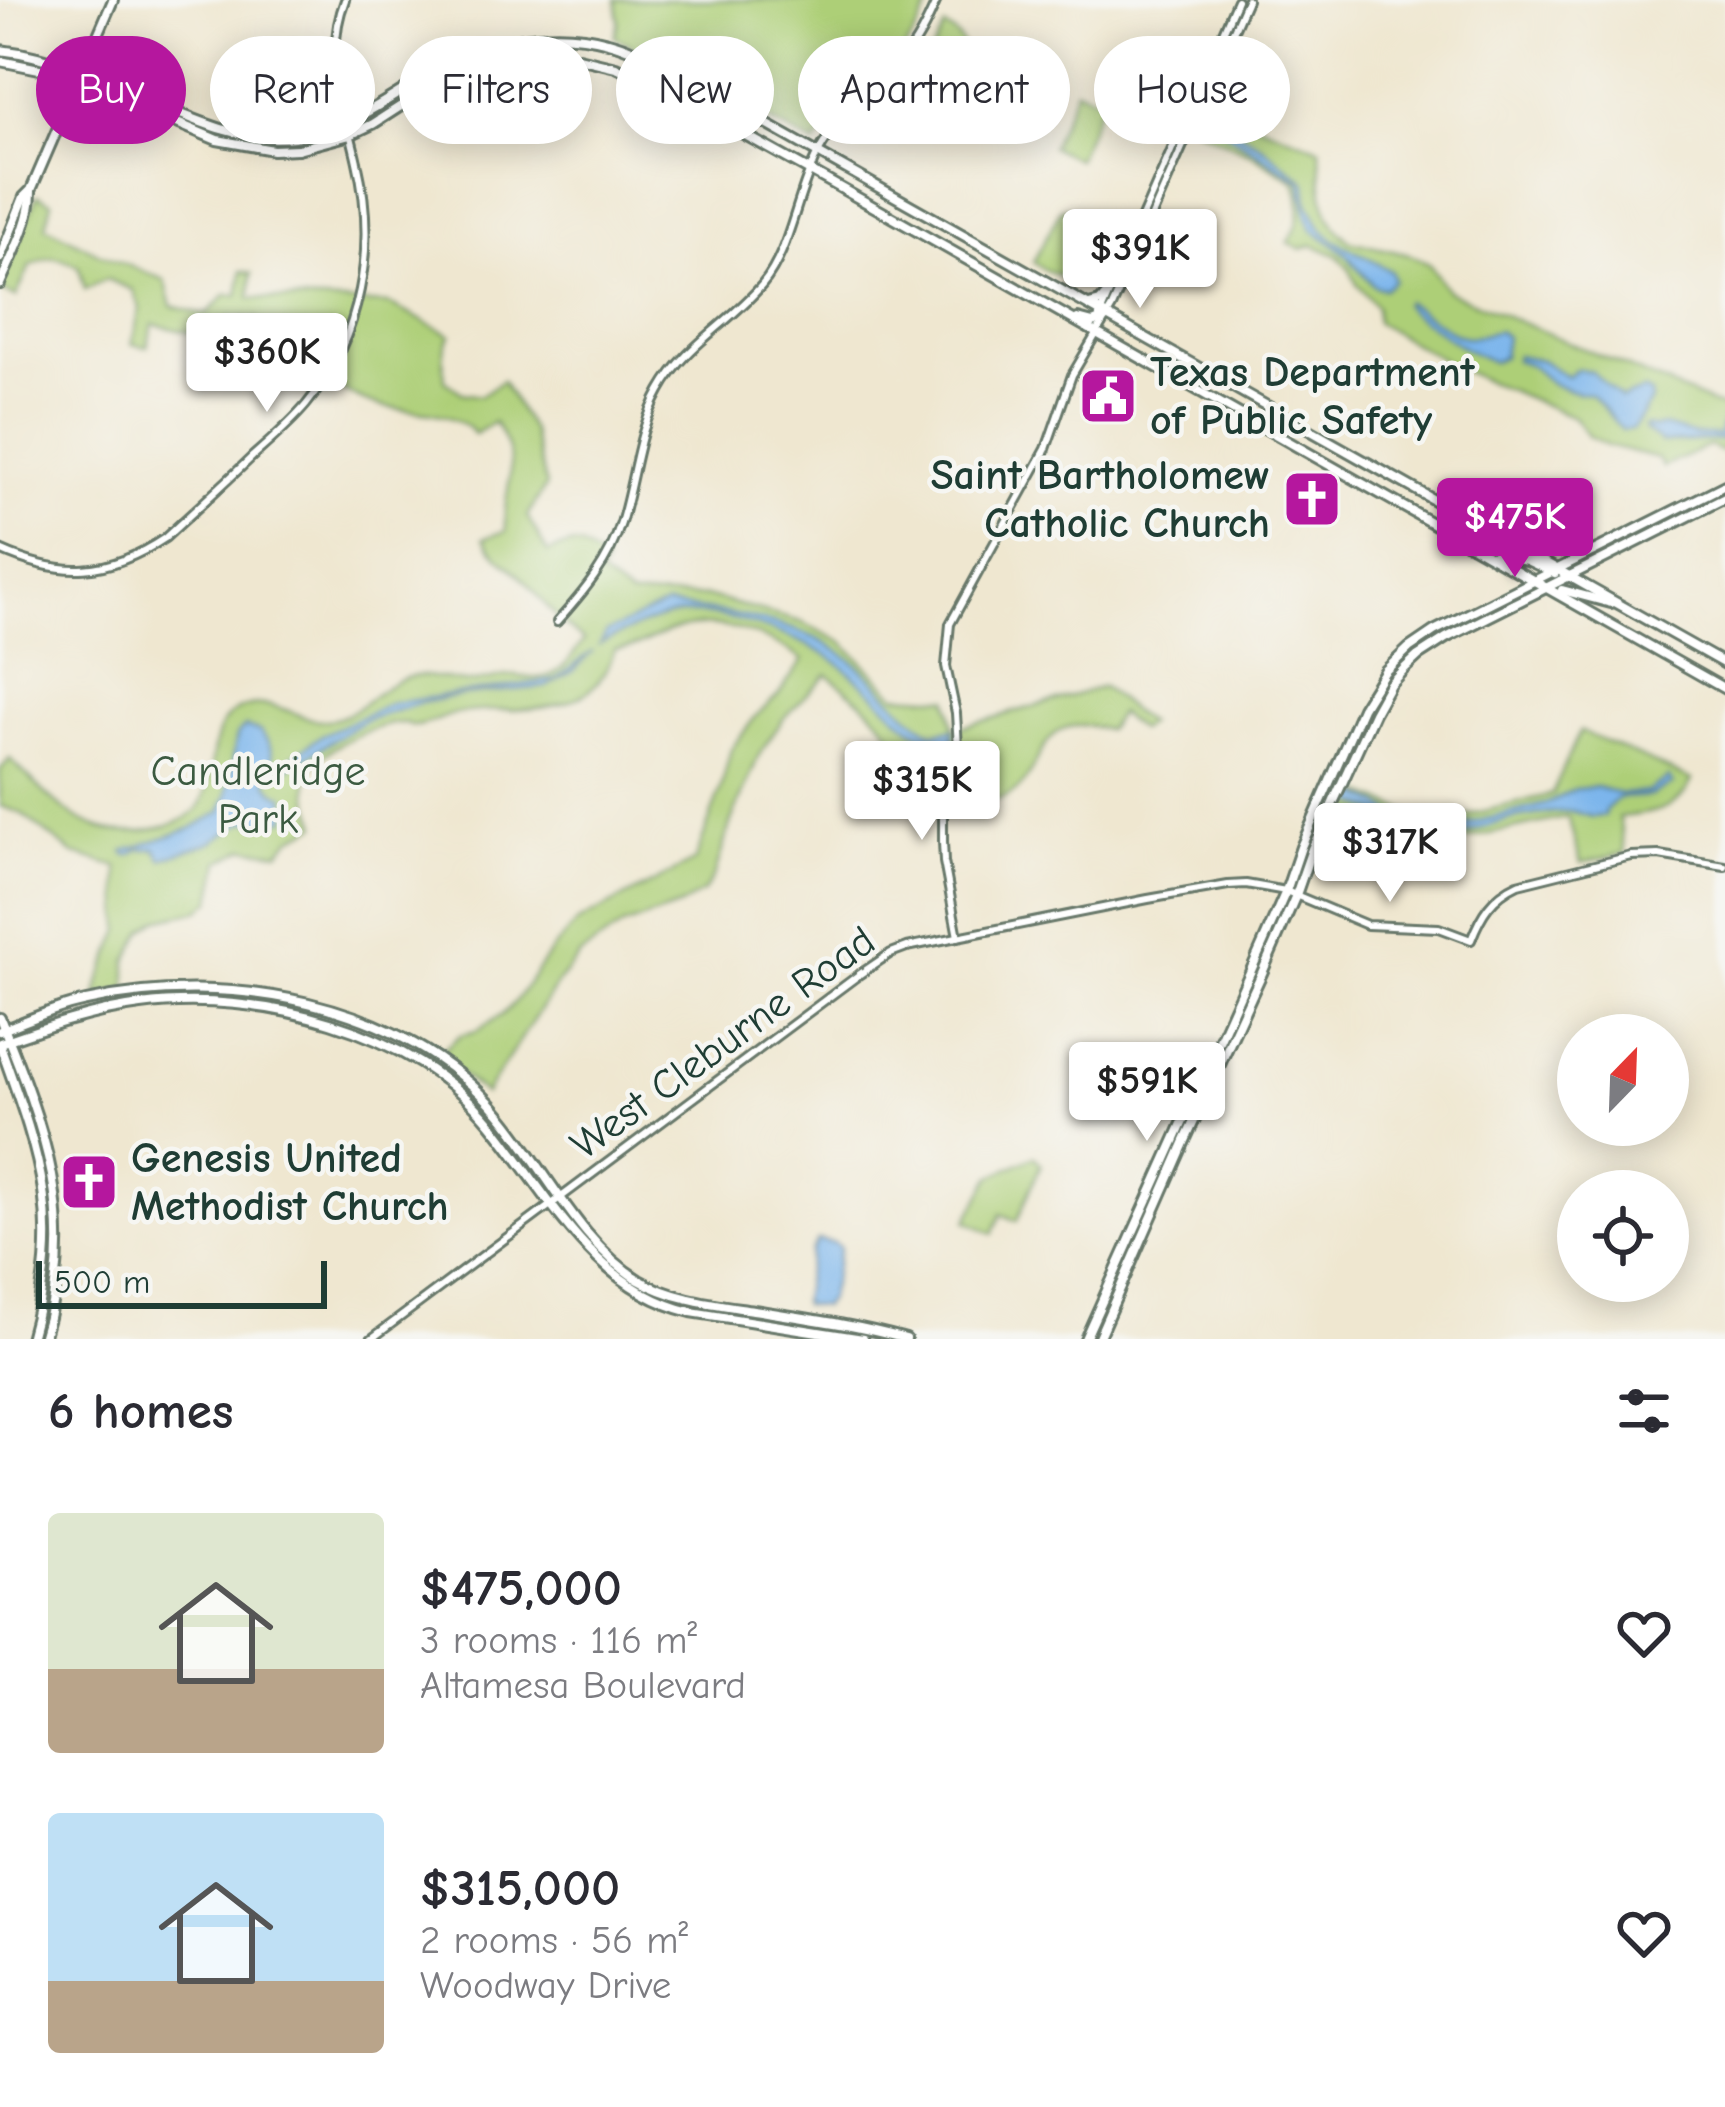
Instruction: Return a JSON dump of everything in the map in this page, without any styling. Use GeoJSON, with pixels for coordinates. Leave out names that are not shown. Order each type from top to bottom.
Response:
{"type":"FeatureCollection","features":[{"type":"Feature","properties":{"kind":"main road"},"geometry":{"type":"LineString","coordinates":[[97,36],[112,0]]}},
{"type":"Feature","properties":{"kind":"main road"},"geometry":{"type":"LineString","coordinates":[[592,39],[624,47],[1085,304],[1100,323],[1149,363],[1536,581],[1618,604]]}},
{"type":"Feature","properties":{"kind":"main road"},"geometry":{"type":"LineString","coordinates":[[0,50],[36,56]]}},
{"type":"Feature","properties":{"kind":"main road"},"geometry":{"type":"LineString","coordinates":[[0,61],[36,68]]}},
{"type":"Feature","properties":{"kind":"main road"},"geometry":{"type":"LineString","coordinates":[[592,61],[649,82],[1055,311],[1142,337],[1556,572]]}},
{"type":"Feature","properties":{"kind":"main road"},"geometry":{"type":"LineString","coordinates":[[375,109],[399,92]]}},
{"type":"Feature","properties":{"kind":"main road"},"geometry":{"type":"LineString","coordinates":[[394,95],[399,97]]}},
{"type":"Feature","properties":{"kind":"main road"},"geometry":{"type":"LineString","coordinates":[[387,115],[394,95]]}},
{"type":"Feature","properties":{"kind":"main road"},"geometry":{"type":"LineString","coordinates":[[375,121],[399,107]]}},
{"type":"Feature","properties":{"kind":"main road"},"geometry":{"type":"LineString","coordinates":[[0,258],[51,144]]}},
{"type":"Feature","properties":{"kind":"main road"},"geometry":{"type":"LineString","coordinates":[[268,144],[298,149],[317,144]]}},
{"type":"Feature","properties":{"kind":"main road"},"geometry":{"type":"LineString","coordinates":[[774,152],[805,160],[817,154]]}},
{"type":"Feature","properties":{"kind":"main road"},"geometry":{"type":"LineString","coordinates":[[809,171],[821,163],[845,169]]}},
{"type":"Feature","properties":{"kind":"main road"},"geometry":{"type":"LineString","coordinates":[[0,284],[22,232],[31,190]]}},
{"type":"Feature","properties":{"kind":"main road"},"geometry":{"type":"LineString","coordinates":[[922,235],[931,218]]}},
{"type":"Feature","properties":{"kind":"main road"},"geometry":{"type":"LineString","coordinates":[[1085,304],[1100,302],[1111,289]]}},
{"type":"Feature","properties":{"kind":"main road"},"geometry":{"type":"LineString","coordinates":[[1149,363],[1158,346]]}},
{"type":"Feature","properties":{"kind":"main road"},"geometry":{"type":"LineString","coordinates":[[1194,389],[1204,371]]}},
{"type":"Feature","properties":{"kind":"main road"},"geometry":{"type":"LineString","coordinates":[[1264,428],[1294,438],[1311,432]]}},
{"type":"Feature","properties":{"kind":"main road"},"geometry":{"type":"LineString","coordinates":[[1301,448],[1315,441],[1344,450]]}},
{"type":"Feature","properties":{"kind":"main road"},"geometry":{"type":"LineString","coordinates":[[1383,494],[1392,477]]}},
{"type":"Feature","properties":{"kind":"main road"},"geometry":{"type":"LineString","coordinates":[[1098,1339],[1111,1279],[1286,891],[1306,833],[1362,708],[1385,671],[1426,635],[1725,485]]}},
{"type":"Feature","properties":{"kind":"main road"},"geometry":{"type":"LineString","coordinates":[[1706,494],[1710,506]]}},
{"type":"Feature","properties":{"kind":"main road"},"geometry":{"type":"LineString","coordinates":[[1085,1339],[1109,1298],[1262,974],[1317,838],[1390,684],[1446,638],[1725,498]]}},
{"type":"Feature","properties":{"kind":"main road"},"geometry":{"type":"LineString","coordinates":[[1455,534],[1465,518]]}},
{"type":"Feature","properties":{"kind":"main road"},"geometry":{"type":"LineString","coordinates":[[1634,530],[1639,541]]}},
{"type":"Feature","properties":{"kind":"main road"},"geometry":{"type":"LineString","coordinates":[[1487,553],[1526,560],[1568,576],[1723,663]]}},
{"type":"Feature","properties":{"kind":"main road"},"geometry":{"type":"LineString","coordinates":[[1519,571],[1520,589]]}},
{"type":"Feature","properties":{"kind":"main road"},"geometry":{"type":"LineString","coordinates":[[1549,586],[1725,689]]}},
{"type":"Feature","properties":{"kind":"main road"},"geometry":{"type":"LineString","coordinates":[[1620,629],[1629,610]]}},
{"type":"Feature","properties":{"kind":"main road"},"geometry":{"type":"LineString","coordinates":[[1306,833],[1317,838]]}},
{"type":"Feature","properties":{"kind":"main road"},"geometry":{"type":"LineString","coordinates":[[1252,968],[1262,974]]}},
{"type":"Feature","properties":{"kind":"main road"},"geometry":{"type":"LineString","coordinates":[[3,1038],[76,1003],[183,990],[267,995],[382,1028],[443,1063],[475,1089],[511,1128],[604,1252],[638,1279],[670,1294],[714,1304],[906,1339]]}},
{"type":"Feature","properties":{"kind":"main road"},"geometry":{"type":"LineString","coordinates":[[76,1003],[79,1017]]}},
{"type":"Feature","properties":{"kind":"main road"},"geometry":{"type":"LineString","coordinates":[[3,1038],[79,1017],[158,1003],[264,1007],[346,1028],[399,1051],[468,1098],[590,1253],[625,1283],[664,1304],[713,1316],[863,1339]]}},
{"type":"Feature","properties":{"kind":"main road"},"geometry":{"type":"LineString","coordinates":[[0,1018],[44,1189],[48,1242],[30,1339]]}},
{"type":"Feature","properties":{"kind":"main road"},"geometry":{"type":"LineString","coordinates":[[3,1038],[43,1129],[56,1186],[60,1228],[54,1296],[43,1339]]}},
{"type":"Feature","properties":{"kind":"main road"},"geometry":{"type":"LineString","coordinates":[[32,1132],[43,1129]]}},
{"type":"Feature","properties":{"kind":"main road"},"geometry":{"type":"LineString","coordinates":[[713,1316],[714,1304]]}},
{"type":"Feature","properties":{"kind":"street"},"geometry":{"type":"LineString","coordinates":[[337,36],[345,0]]}},
{"type":"Feature","properties":{"kind":"street"},"geometry":{"type":"LineString","coordinates":[[557,622],[589,584],[613,544],[638,447],[659,393],[690,350],[766,280],[781,254],[817,154],[829,135],[913,48],[937,0]]}},
{"type":"Feature","properties":{"kind":"street"},"geometry":{"type":"LineString","coordinates":[[1223,36],[1237,0]]}},
{"type":"Feature","properties":{"kind":"street"},"geometry":{"type":"LineString","coordinates":[[1228,36],[1247,0]]}},
{"type":"Feature","properties":{"kind":"street"},"geometry":{"type":"LineString","coordinates":[[0,550],[43,567],[68,569],[103,568],[141,553],[165,538],[308,403],[348,333],[364,265],[367,227],[352,144]]}},
{"type":"Feature","properties":{"kind":"street"},"geometry":{"type":"LineString","coordinates":[[958,937],[943,842],[958,748],[946,666],[950,624],[1038,464],[1072,375],[1100,323],[1177,144]]}},
{"type":"Feature","properties":{"kind":"street"},"geometry":{"type":"LineString","coordinates":[[1100,323],[1111,289],[1182,144]]}},
{"type":"Feature","properties":{"kind":"street","name":"West Cleburne Road"},"geometry":{"type":"LineString","coordinates":[[371,1339],[878,961],[907,947],[1228,884],[1259,884],[1286,891],[1366,925],[1438,928],[1471,940],[1492,901],[1518,884],[1631,856],[1679,857],[1725,866]]}},
{"type":"Feature","properties":{"kind":"green space"},"geometry":{"type":"Polygon","coordinates":[[[616,0],[931,0],[914,36],[798,36],[798,136],[774,123],[774,36],[616,38],[615,37],[616,0]]]}},
{"type":"Feature","properties":{"kind":"green space"},"geometry":{"type":"Polygon","coordinates":[[[1076,89],[1094,97],[1094,119],[1077,159],[1051,147],[1070,144],[1070,103],[1076,89]]]}},
{"type":"Feature","properties":{"kind":"green space"},"geometry":{"type":"Polygon","coordinates":[[[1290,136],[1320,148],[1327,210],[1350,241],[1410,255],[1429,264],[1448,291],[1725,409],[1725,453],[1709,446],[1663,467],[1658,459],[1607,446],[1589,437],[1574,417],[1463,371],[1376,322],[1376,307],[1338,256],[1313,245],[1300,249],[1288,242],[1299,213],[1295,181],[1231,144],[1290,144],[1290,136]]]}},
{"type":"Feature","properties":{"kind":"green space","name":"Candleridge Park"},"geometry":{"type":"Polygon","coordinates":[[[37,195],[52,202],[46,226],[165,280],[172,306],[206,315],[226,295],[238,295],[242,271],[252,273],[250,298],[389,304],[451,335],[444,351],[445,381],[462,393],[480,396],[502,381],[532,431],[546,486],[527,516],[548,553],[572,545],[583,548],[605,563],[600,575],[630,597],[706,596],[801,622],[844,643],[896,695],[948,698],[954,729],[1103,687],[1147,723],[1139,730],[1119,713],[1107,730],[1081,725],[1063,729],[1051,738],[1026,780],[999,799],[885,794],[881,789],[894,752],[888,730],[870,708],[827,674],[784,718],[759,755],[715,874],[704,891],[681,906],[623,926],[581,954],[485,1094],[437,1055],[460,1035],[503,1014],[578,922],[695,861],[731,749],[803,660],[739,630],[686,627],[615,650],[595,685],[570,701],[539,708],[458,713],[418,726],[394,724],[333,748],[312,769],[308,780],[318,825],[292,838],[279,852],[245,848],[220,862],[212,900],[200,910],[157,920],[144,930],[127,961],[127,990],[97,996],[121,930],[118,867],[73,854],[21,813],[0,806],[0,770],[10,759],[79,819],[112,831],[158,828],[186,818],[199,807],[219,731],[239,709],[267,705],[329,720],[409,677],[470,682],[545,677],[564,665],[584,640],[484,538],[506,531],[509,452],[494,422],[475,434],[443,415],[360,399],[326,381],[338,359],[325,342],[304,333],[276,340],[257,318],[231,316],[208,337],[153,324],[147,347],[132,344],[140,308],[133,290],[106,279],[85,289],[79,267],[59,259],[30,266],[16,297],[2,291],[37,195]]]}},
{"type":"Feature","properties":{"kind":"green space"},"geometry":{"type":"Polygon","coordinates":[[[1061,209],[1123,235],[1108,262],[1087,276],[1061,276],[1033,262],[1061,209]]]}},
{"type":"Feature","properties":{"kind":"green space"},"geometry":{"type":"Polygon","coordinates":[[[1580,731],[1692,780],[1671,805],[1619,817],[1625,853],[1581,863],[1568,817],[1434,846],[1337,805],[1346,787],[1437,823],[1552,794],[1580,731]]]}},
{"type":"Feature","properties":{"kind":"green space"},"geometry":{"type":"Polygon","coordinates":[[[1034,1156],[1041,1164],[1017,1221],[1001,1214],[993,1234],[967,1221],[991,1177],[1034,1156]]]}},
{"type":"Feature","properties":{"kind":"water"},"geometry":{"type":"Polygon","coordinates":[[[1244,144],[1259,144],[1303,179],[1321,228],[1391,271],[1394,280],[1384,289],[1374,286],[1343,251],[1313,230],[1301,181],[1244,144]]]}},
{"type":"Feature","properties":{"kind":"water"},"geometry":{"type":"Polygon","coordinates":[[[1406,302],[1455,334],[1468,338],[1498,331],[1506,337],[1503,357],[1493,362],[1463,348],[1409,311],[1406,302]]]}},
{"type":"Feature","properties":{"kind":"water"},"geometry":{"type":"Polygon","coordinates":[[[1516,355],[1541,360],[1567,377],[1577,369],[1592,372],[1621,399],[1644,390],[1651,401],[1633,429],[1622,430],[1591,394],[1554,384],[1532,366],[1515,360],[1516,355]]]}},
{"type":"Feature","properties":{"kind":"water"},"geometry":{"type":"Polygon","coordinates":[[[1724,415],[1725,439],[1662,443],[1644,430],[1645,426],[1664,426],[1695,435],[1719,435],[1724,415]]]}},
{"type":"Feature","properties":{"kind":"water"},"geometry":{"type":"Polygon","coordinates":[[[667,605],[756,619],[821,641],[853,661],[933,733],[953,729],[954,741],[917,732],[828,656],[751,624],[707,615],[669,616],[600,644],[607,632],[667,605]]]}},
{"type":"Feature","properties":{"kind":"water"},"geometry":{"type":"Polygon","coordinates":[[[593,651],[573,671],[546,687],[464,695],[366,720],[283,771],[289,759],[322,735],[392,703],[555,680],[593,651]]]}},
{"type":"Feature","properties":{"kind":"water"},"geometry":{"type":"Polygon","coordinates":[[[245,727],[260,731],[269,744],[272,761],[267,782],[284,796],[287,818],[269,824],[245,821],[210,843],[162,859],[156,849],[126,855],[127,850],[190,829],[221,812],[236,740],[245,727]]]}},
{"type":"Feature","properties":{"kind":"water"},"geometry":{"type":"Polygon","coordinates":[[[1669,778],[1673,784],[1651,796],[1618,798],[1604,816],[1546,813],[1454,837],[1408,827],[1341,797],[1345,788],[1412,825],[1437,832],[1545,804],[1575,789],[1648,792],[1669,778]]]}},
{"type":"Feature","properties":{"kind":"water"},"geometry":{"type":"Polygon","coordinates":[[[818,1240],[840,1248],[829,1298],[822,1307],[803,1305],[802,1300],[810,1252],[818,1240]]]}},
{"type":"Feature","properties":{"kind":"place","name":"Texas Department of Public Safety"},"geometry":{"type":"Point","coordinates":[1108,396]}},
{"type":"Feature","properties":{"kind":"place","name":"Saint Bartholomew Catholic Church"},"geometry":{"type":"Point","coordinates":[1312,499]}},
{"type":"Feature","properties":{"kind":"place","name":"Genesis United Methodist Church"},"geometry":{"type":"Point","coordinates":[89,1182]}}]}
